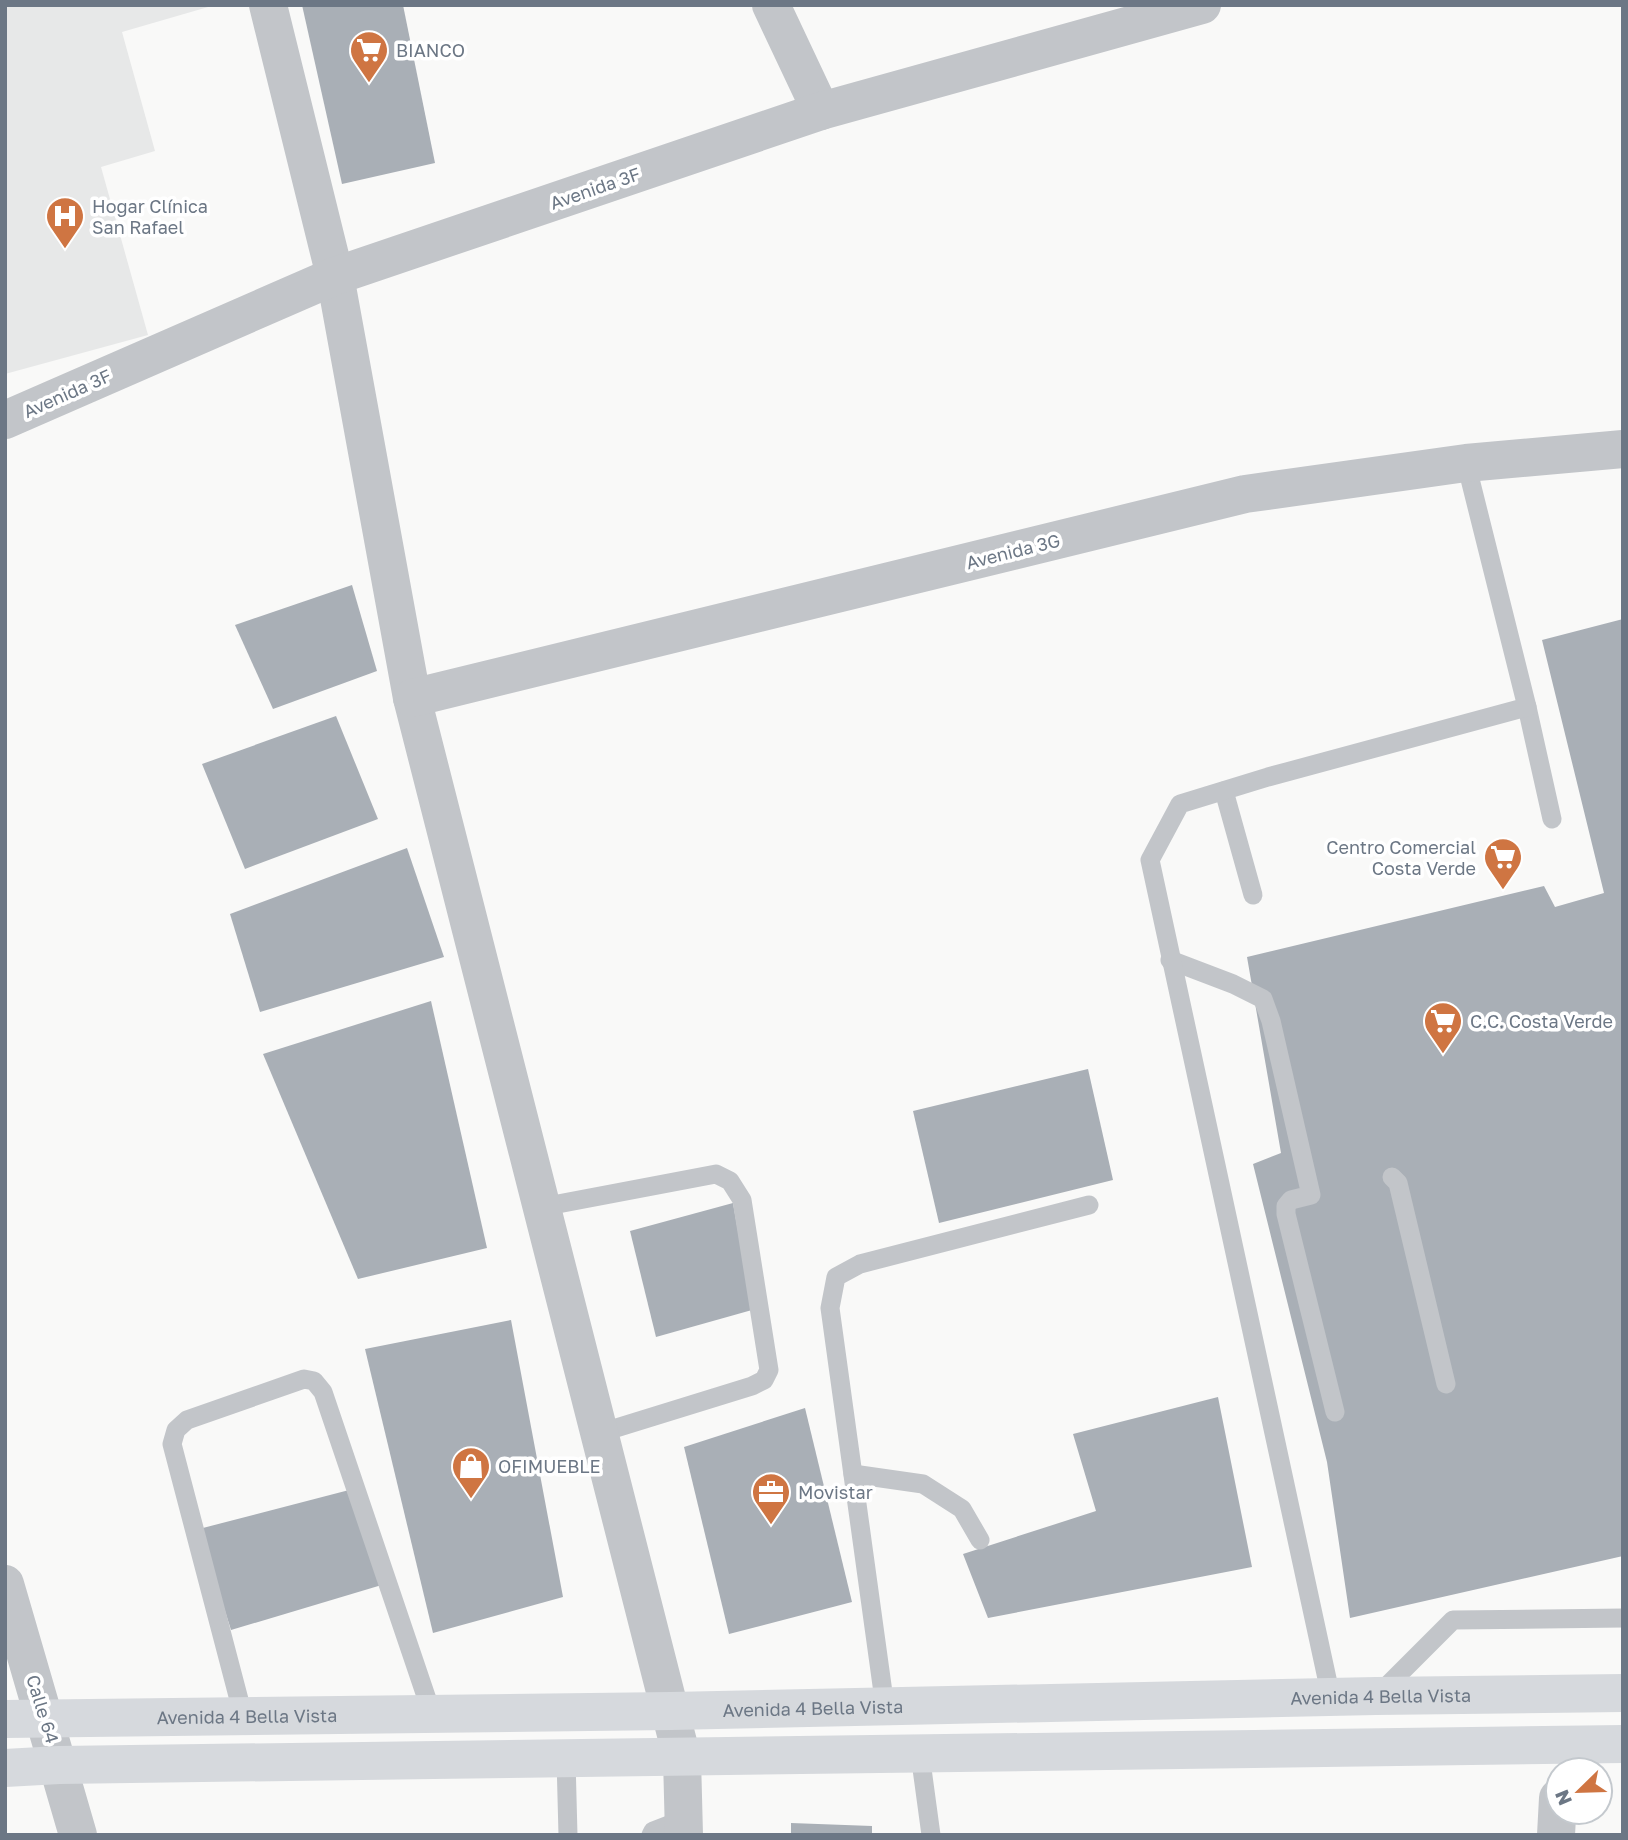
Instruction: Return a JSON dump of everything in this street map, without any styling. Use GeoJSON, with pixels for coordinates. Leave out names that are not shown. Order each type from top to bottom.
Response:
{"type":"FeatureCollection","features":[{"type":"Feature","properties":{"kind":"street"},"geometry":{"type":"LineString","coordinates":[[268,5],[335,276],[412,698],[682,1758],[673,1830]]}},
{"type":"Feature","properties":{"kind":"street"},"geometry":{"type":"LineString","coordinates":[[771,5],[821,111]]}},
{"type":"Feature","properties":{"kind":"street","name":"Avenida 3F"},"geometry":{"type":"LineString","coordinates":[[5,420],[335,276],[821,111],[1202,5]]}},
{"type":"Feature","properties":{"kind":"street","name":"Avenida 3G"},"geometry":{"type":"LineString","coordinates":[[412,698],[1245,494],[1466,463],[1623,449]]}},
{"type":"Feature","properties":{"kind":"street","name":"Calle 64"},"geometry":{"type":"LineString","coordinates":[[5,1584],[78,1835]]}},
{"type":"Feature","properties":{"kind":"street","name":"Avenida 4 Bella Vista"},"geometry":{"type":"LineString","coordinates":[[5,1719],[671,1711],[1623,1693]]}},
{"type":"Feature","properties":{"kind":"street"},"geometry":{"type":"LineString","coordinates":[[1565,1756],[1623,1744]]}},
{"type":"Feature","properties":{"kind":"street"},"geometry":{"type":"LineString","coordinates":[[5,1768],[59,1765],[920,1754],[1544,1757]]}},
{"type":"Feature","properties":{"kind":"lane"},"geometry":{"type":"LineString","coordinates":[[1466,463],[1527,707],[1552,820]]}},
{"type":"Feature","properties":{"kind":"lane"},"geometry":{"type":"LineString","coordinates":[[1331,1697],[1150,860],[1180,804],[1527,707]]}},
{"type":"Feature","properties":{"kind":"lane"},"geometry":{"type":"LineString","coordinates":[[1224,790],[1253,895]]}},
{"type":"Feature","properties":{"kind":"lane"},"geometry":{"type":"LineString","coordinates":[[1170,960],[1233,984],[1263,999],[1271,1021],[1311,1195],[1291,1200],[1286,1206],[1286,1214],[1335,1412]]}},
{"type":"Feature","properties":{"kind":"lane"},"geometry":{"type":"LineString","coordinates":[[542,1208],[716,1174],[730,1181],[742,1200],[769,1370],[764,1380],[600,1433]]}},
{"type":"Feature","properties":{"kind":"lane"},"geometry":{"type":"LineString","coordinates":[[1392,1177],[1398,1183],[1446,1384]]}},
{"type":"Feature","properties":{"kind":"lane"},"geometry":{"type":"LineString","coordinates":[[885,1707],[830,1308],[836,1277],[860,1264],[1089,1205]]}},
{"type":"Feature","properties":{"kind":"lane"},"geometry":{"type":"LineString","coordinates":[[243,1715],[172,1444],[176,1430],[187,1420],[304,1379],[314,1381],[323,1392],[432,1714]]}},
{"type":"Feature","properties":{"kind":"lane"},"geometry":{"type":"LineString","coordinates":[[853,1474],[923,1484],[962,1509],[980,1540]]}},
{"type":"Feature","properties":{"kind":"lane"},"geometry":{"type":"LineString","coordinates":[[1376,1696],[1453,1620],[1623,1618]]}},
{"type":"Feature","properties":{"kind":"lane"},"geometry":{"type":"LineString","coordinates":[[920,1754],[931,1835]]}},
{"type":"Feature","properties":{"kind":"lane"},"geometry":{"type":"LineString","coordinates":[[566,1759],[568,1835]]}},
{"type":"Feature","properties":{"kind":"shaded area","name":"Hogar Clínica San Rafael"},"geometry":{"type":"Polygon","coordinates":[[[5,5],[215,5],[122,32],[155,151],[101,167],[148,335],[5,374],[5,5]]]}},
{"type":"Feature","properties":{"kind":"building","name":"BIANCO"},"geometry":{"type":"Polygon","coordinates":[[[302,5],[403,5],[435,163],[342,184],[302,5]]]}},
{"type":"Feature","properties":{"kind":"building"},"geometry":{"type":"Polygon","coordinates":[[[352,585],[377,671],[273,709],[235,625],[352,585]]]}},
{"type":"Feature","properties":{"kind":"building","name":"C.C. Costa Verde"},"geometry":{"type":"Polygon","coordinates":[[[1623,619],[1623,1556],[1350,1618],[1327,1462],[1253,1164],[1281,1153],[1247,957],[1544,886],[1555,907],[1604,893],[1542,640],[1623,619]]]}},
{"type":"Feature","properties":{"kind":"building"},"geometry":{"type":"Polygon","coordinates":[[[336,716],[378,819],[245,869],[202,764],[336,716]]]}},
{"type":"Feature","properties":{"kind":"building"},"geometry":{"type":"Polygon","coordinates":[[[407,848],[444,957],[260,1012],[230,914],[407,848]]]}},
{"type":"Feature","properties":{"kind":"building"},"geometry":{"type":"Polygon","coordinates":[[[431,1001],[487,1248],[358,1279],[263,1054],[431,1001]]]}},
{"type":"Feature","properties":{"kind":"building"},"geometry":{"type":"Polygon","coordinates":[[[1088,1069],[1113,1180],[939,1223],[913,1111],[1088,1069]]]}},
{"type":"Feature","properties":{"kind":"building"},"geometry":{"type":"Polygon","coordinates":[[[733,1203],[752,1310],[656,1337],[630,1231],[733,1203]]]}},
{"type":"Feature","properties":{"kind":"building"},"geometry":{"type":"Polygon","coordinates":[[[511,1320],[563,1597],[433,1633],[365,1349],[511,1320]]]}},
{"type":"Feature","properties":{"kind":"building"},"geometry":{"type":"Polygon","coordinates":[[[1218,1397],[1252,1567],[988,1618],[963,1554],[1096,1511],[1073,1434],[1218,1397]]]}},
{"type":"Feature","properties":{"kind":"building"},"geometry":{"type":"Polygon","coordinates":[[[805,1408],[852,1602],[729,1634],[684,1447],[805,1408]]]}},
{"type":"Feature","properties":{"kind":"building"},"geometry":{"type":"Polygon","coordinates":[[[353,1489],[385,1584],[231,1630],[199,1529],[353,1489]]]}},
{"type":"Feature","properties":{"kind":"building"},"geometry":{"type":"Polygon","coordinates":[[[791,1823],[872,1826],[872,1835],[791,1835],[791,1823]]]}},
{"type":"Feature","properties":{"kind":"place","name":"BIANCO"},"geometry":{"type":"Point","coordinates":[369,84]}},
{"type":"Feature","properties":{"kind":"place","name":"Hogar Clínica San Rafael"},"geometry":{"type":"Point","coordinates":[65,250]}},
{"type":"Feature","properties":{"kind":"place","name":"Centro Comercial Costa Verde"},"geometry":{"type":"Point","coordinates":[1503,891]}},
{"type":"Feature","properties":{"kind":"place","name":"C.C. Costa Verde"},"geometry":{"type":"Point","coordinates":[1443,1055]}},
{"type":"Feature","properties":{"kind":"place","name":"OFIMUEBLE"},"geometry":{"type":"Point","coordinates":[471,1500]}},
{"type":"Feature","properties":{"kind":"place","name":"Movistar"},"geometry":{"type":"Point","coordinates":[771,1526]}}]}
